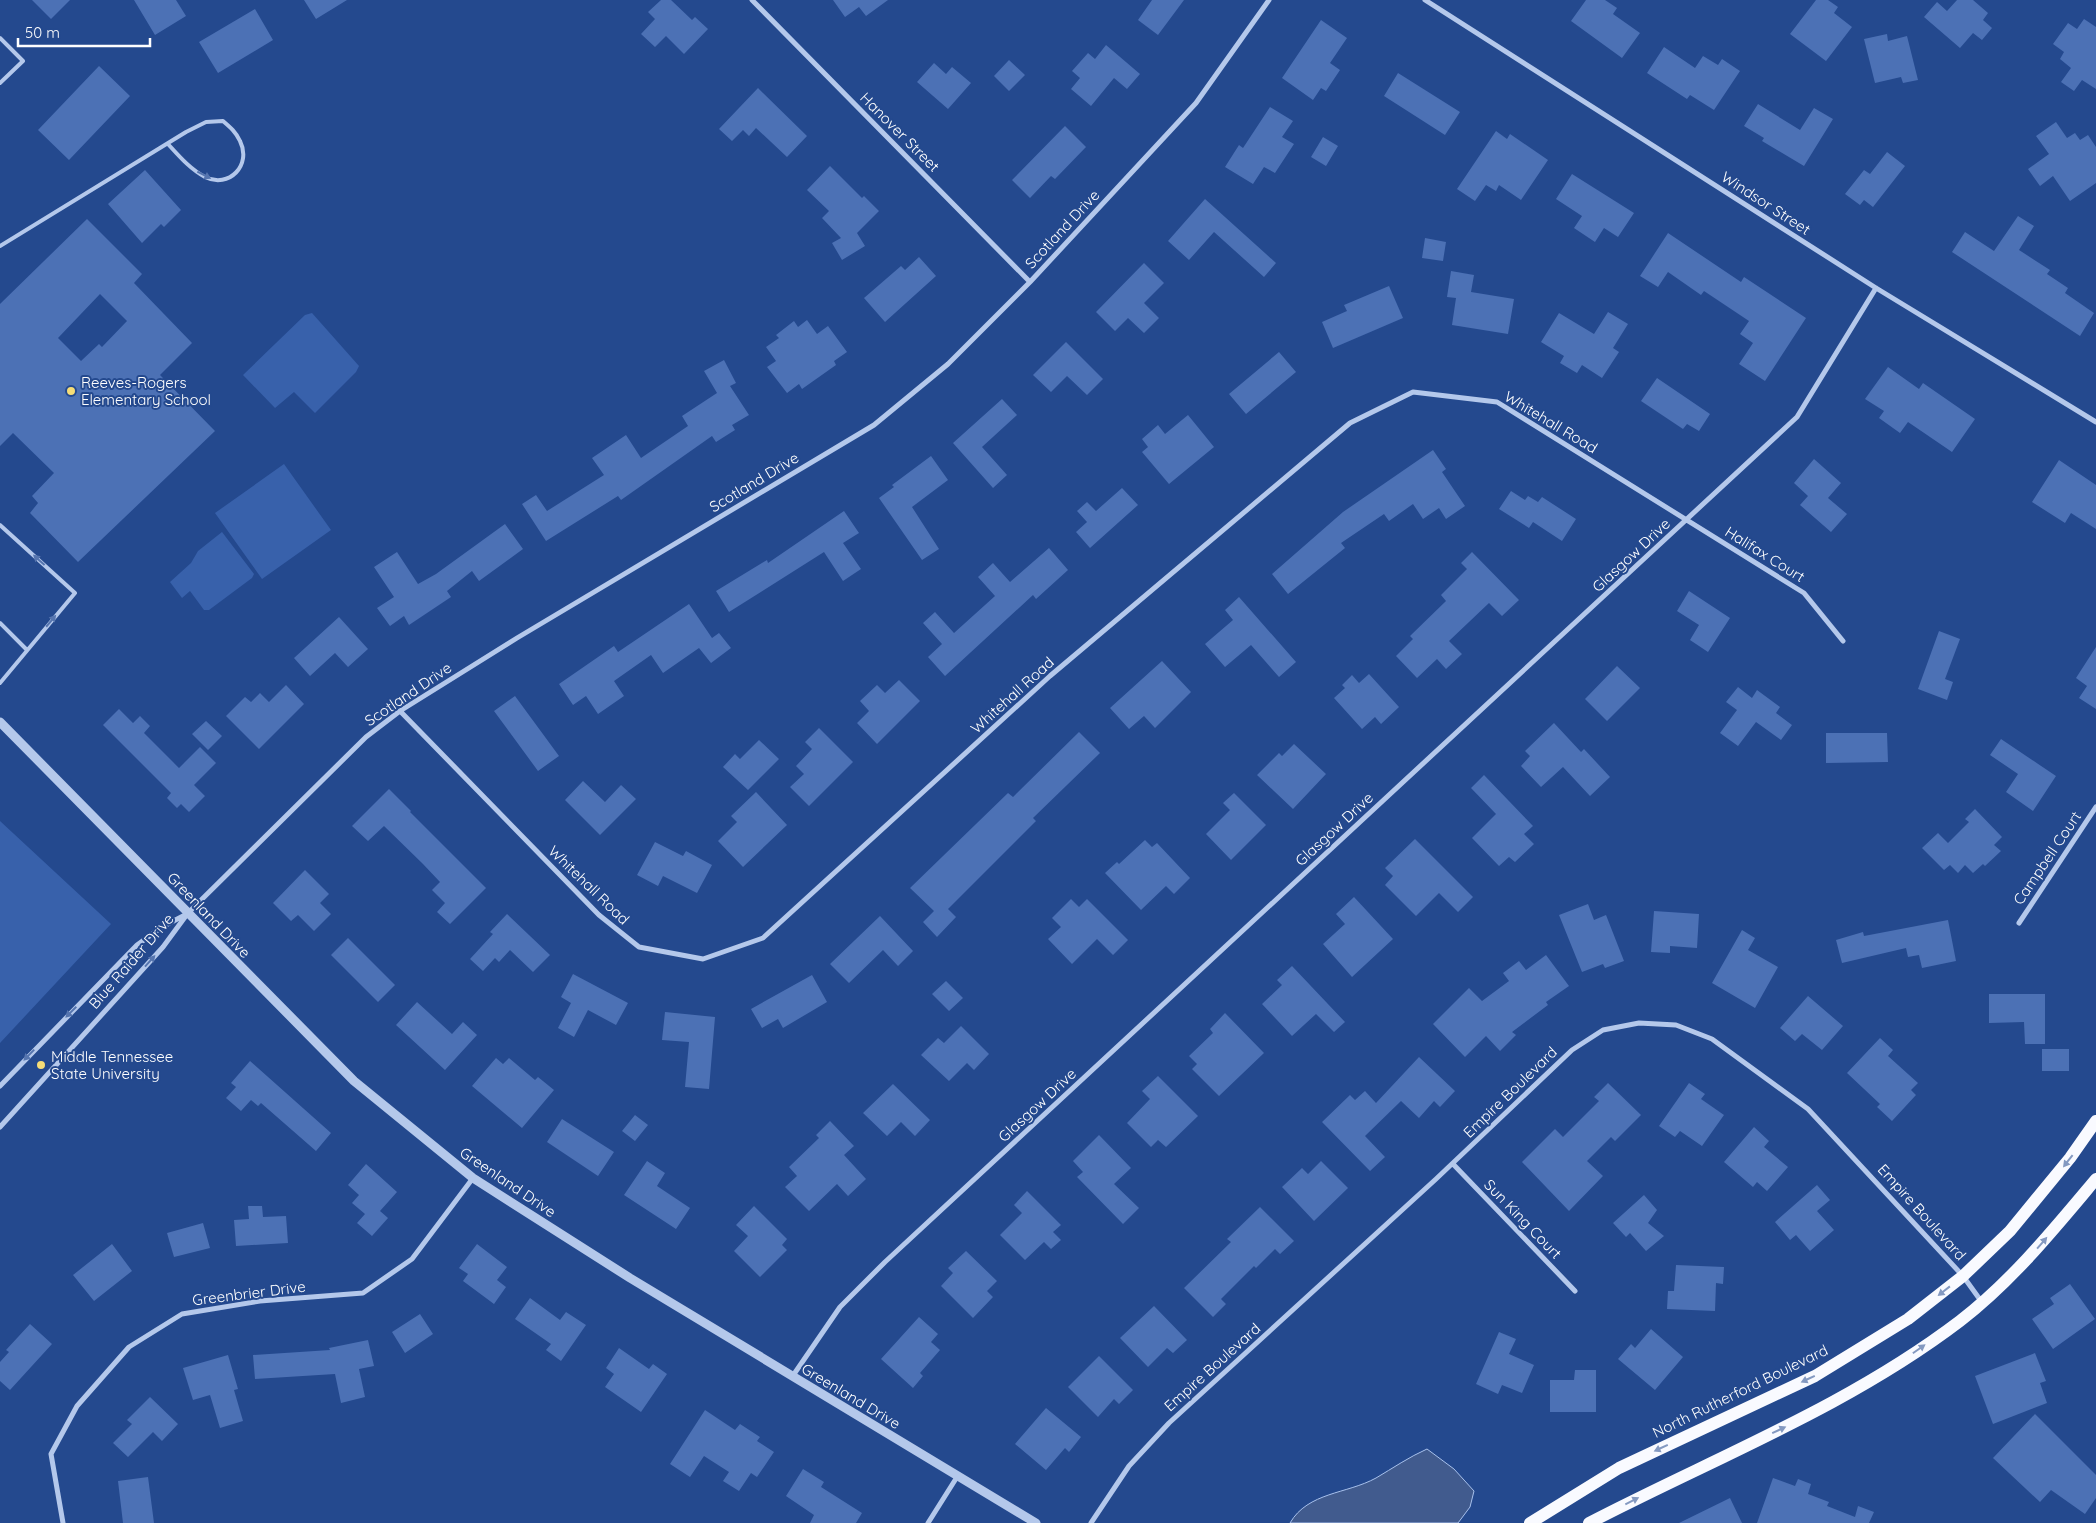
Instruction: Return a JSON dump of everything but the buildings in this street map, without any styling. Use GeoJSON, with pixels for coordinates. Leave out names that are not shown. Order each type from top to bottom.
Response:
{"type":"FeatureCollection","features":[{"type":"Feature","properties":{"kind":"main road","name":"North Rutherford Boulevard"},"geometry":{"type":"LineString","coordinates":[[1530,1523],[1619,1468],[1815,1376],[1908,1319],[1963,1276],[2010,1231],[2070,1158],[2096,1122]]}},
{"type":"Feature","properties":{"kind":"main road"},"geometry":{"type":"LineString","coordinates":[[1589,1523],[1664,1484],[1806,1417],[1881,1376],[1961,1320],[1982,1302],[2025,1262],[2096,1180]]}},
{"type":"Feature","properties":{"kind":"street","name":"Hanover Street"},"geometry":{"type":"LineString","coordinates":[[752,0],[1030,282]]}},
{"type":"Feature","properties":{"kind":"street","name":"Scotland Drive"},"geometry":{"type":"LineString","coordinates":[[188,913],[366,737],[400,711],[517,638],[874,426],[948,364],[1030,282],[1196,103],[1269,0]]}},
{"type":"Feature","properties":{"kind":"street","name":"Windsor Street"},"geometry":{"type":"LineString","coordinates":[[1425,0],[1876,288],[2096,422]]}},
{"type":"Feature","properties":{"kind":"street","name":"Glasgow Drive"},"geometry":{"type":"LineString","coordinates":[[792,1377],[840,1307],[885,1262],[1797,417],[1876,288]]}},
{"type":"Feature","properties":{"kind":"street","name":"Whitehall Road"},"geometry":{"type":"LineString","coordinates":[[400,711],[599,915],[639,947],[702,959],[763,938],[1050,676],[1350,423],[1413,392],[1497,402],[1686,520]]}},
{"type":"Feature","properties":{"kind":"street","name":"Halifax Court"},"geometry":{"type":"LineString","coordinates":[[1686,520],[1804,593],[1843,641]]}},
{"type":"Feature","properties":{"kind":"street","name":"Greenland Drive"},"geometry":{"type":"LineString","coordinates":[[0,722],[354,1081],[473,1178],[792,1377],[1036,1523]]}},
{"type":"Feature","properties":{"kind":"street","name":"Campbell Court"},"geometry":{"type":"LineString","coordinates":[[2018,923],[2096,807]]}},
{"type":"Feature","properties":{"kind":"street","name":"Blue Raider Drive"},"geometry":{"type":"LineString","coordinates":[[0,1086],[137,945],[162,927],[188,913]]}},
{"type":"Feature","properties":{"kind":"street","name":"Blue Raider Drive"},"geometry":{"type":"LineString","coordinates":[[0,1127],[163,947],[188,913]]}},
{"type":"Feature","properties":{"kind":"street","name":"Empire Boulevard"},"geometry":{"type":"LineString","coordinates":[[1091,1523],[1129,1466],[1169,1423],[1453,1164],[1572,1050],[1603,1030],[1638,1023],[1676,1025],[1712,1039],[1765,1076],[1817,1116],[1963,1276],[1982,1302]]}},
{"type":"Feature","properties":{"kind":"street","name":"Sun King Court"},"geometry":{"type":"LineString","coordinates":[[1453,1164],[1575,1291]]}},
{"type":"Feature","properties":{"kind":"street","name":"Greenbrier Drive"},"geometry":{"type":"LineString","coordinates":[[63,1523],[51,1454],[77,1406],[129,1347],[182,1314],[260,1301],[363,1293],[412,1260],[473,1178]]}},
{"type":"Feature","properties":{"kind":"street"},"geometry":{"type":"LineString","coordinates":[[928,1523],[957,1477]]}},
{"type":"Feature","properties":{"kind":"lane"},"geometry":{"type":"LineString","coordinates":[[0,38],[23,61],[0,83]]}},
{"type":"Feature","properties":{"kind":"lane"},"geometry":{"type":"LineString","coordinates":[[0,246],[168,144],[206,122],[223,121],[234,130],[241,142],[244,155],[242,166],[233,177],[222,182],[206,178],[191,167],[168,144]]}},
{"type":"Feature","properties":{"kind":"lane"},"geometry":{"type":"LineString","coordinates":[[0,525],[74,593],[0,683]]}},
{"type":"Feature","properties":{"kind":"lane"},"geometry":{"type":"LineString","coordinates":[[0,623],[26,650]]}},
{"type":"Feature","properties":{"kind":"shaded area"},"geometry":{"type":"Polygon","coordinates":[[[312,313],[359,366],[356,372],[315,413],[294,392],[275,408],[243,375],[305,315],[312,313]]]}},
{"type":"Feature","properties":{"kind":"shaded area"},"geometry":{"type":"Polygon","coordinates":[[[284,464],[331,530],[262,579],[215,513],[284,464]]]}},
{"type":"Feature","properties":{"kind":"shaded area"},"geometry":{"type":"Polygon","coordinates":[[[222,532],[254,574],[252,578],[209,610],[204,610],[190,591],[182,598],[170,582],[191,563],[198,551],[222,532]]]}},
{"type":"Feature","properties":{"kind":"shaded area"},"geometry":{"type":"Polygon","coordinates":[[[0,821],[111,924],[0,1043],[0,821]]]}},
{"type":"Feature","properties":{"kind":"shaded area"},"geometry":{"type":"Polygon","coordinates":[[[1427,1449],[1454,1469],[1474,1491],[1470,1507],[1458,1523],[1290,1523],[1307,1505],[1317,1499],[1376,1478],[1427,1449]]]}},
{"type":"Feature","properties":{"kind":"place","name":"Reeves-Rogers Elementary School"},"geometry":{"type":"Point","coordinates":[71,391]}},
{"type":"Feature","properties":{"kind":"place","name":"Middle Tennessee State University"},"geometry":{"type":"Point","coordinates":[41,1065]}}]}
